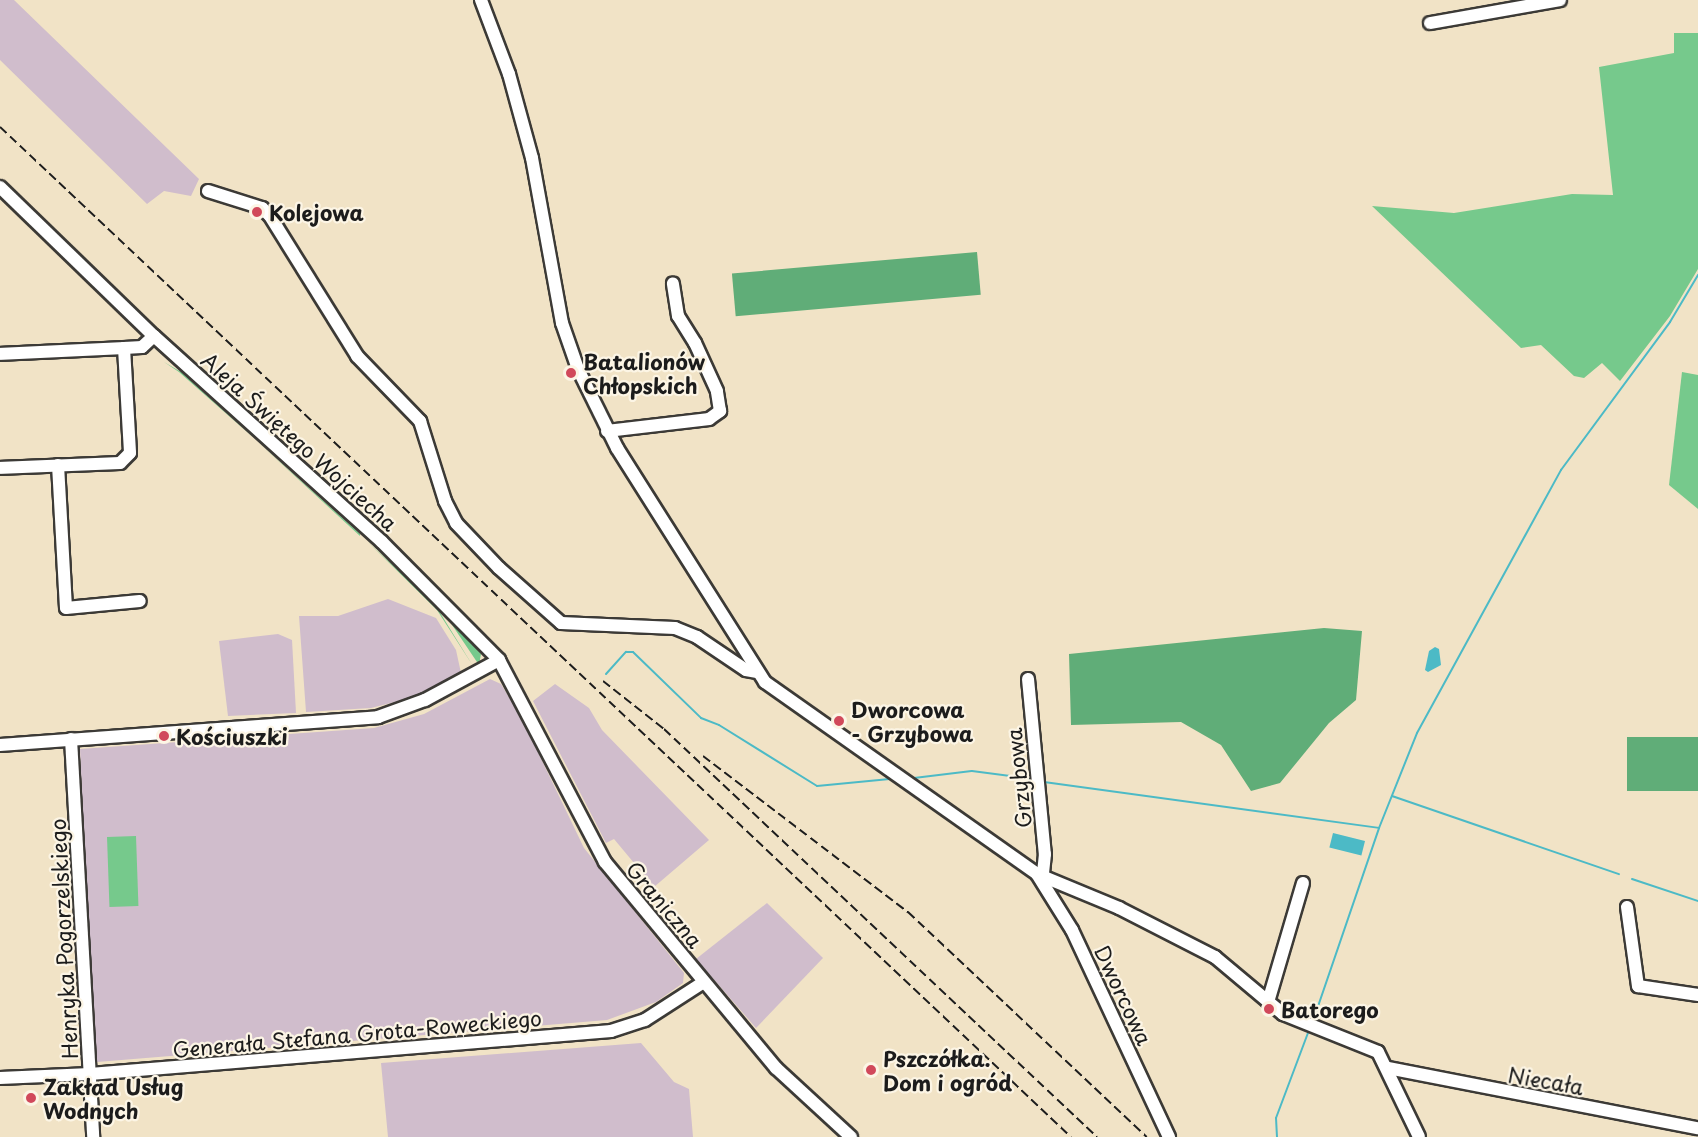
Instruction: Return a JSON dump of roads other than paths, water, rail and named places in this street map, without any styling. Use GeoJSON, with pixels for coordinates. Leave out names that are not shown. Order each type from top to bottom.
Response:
{"type":"FeatureCollection","features":[{"type":"Feature","properties":{"kind":"street"},"geometry":{"type":"LineString","coordinates":[[481,0],[509,74],[532,158],[562,324],[607,431],[756,672],[765,682],[1040,873],[1215,957],[1283,1014],[1378,1052],[1388,1068],[1419,1137]]}},
{"type":"Feature","properties":{"kind":"street"},"geometry":{"type":"LineString","coordinates":[[1430,23],[1560,0]]}},
{"type":"Feature","properties":{"kind":"street","name":"Aleja Świętego Wojciecha"},"geometry":{"type":"LineString","coordinates":[[0,177],[43,218],[71,254]]}},
{"type":"Feature","properties":{"kind":"street","name":"Aleja Świętego Wojciecha"},"geometry":{"type":"LineString","coordinates":[[0,187],[154,336],[382,542],[499,660]]}},
{"type":"Feature","properties":{"kind":"street"},"geometry":{"type":"LineString","coordinates":[[208,191],[262,208],[270,216],[357,356],[420,421],[456,523],[499,568],[561,623],[675,628],[716,649],[746,670],[756,672]]}},
{"type":"Feature","properties":{"kind":"street"},"geometry":{"type":"LineString","coordinates":[[607,431],[709,419],[720,411],[717,391],[695,343],[678,316],[673,283]]}},
{"type":"Feature","properties":{"kind":"street"},"geometry":{"type":"LineString","coordinates":[[0,354],[142,347],[154,336]]}},
{"type":"Feature","properties":{"kind":"street"},"geometry":{"type":"LineString","coordinates":[[0,468],[120,463],[130,453],[124,348]]}},
{"type":"Feature","properties":{"kind":"street"},"geometry":{"type":"LineString","coordinates":[[58,465],[66,608],[140,601]]}},
{"type":"Feature","properties":{"kind":"street"},"geometry":{"type":"LineString","coordinates":[[716,649],[735,636]]}},
{"type":"Feature","properties":{"kind":"street"},"geometry":{"type":"LineString","coordinates":[[0,745],[378,717],[425,700],[499,660]]}},
{"type":"Feature","properties":{"kind":"street","name":"Graniczna"},"geometry":{"type":"LineString","coordinates":[[499,660],[605,862],[776,1068],[851,1137]]}},
{"type":"Feature","properties":{"kind":"street","name":"Grzybowa"},"geometry":{"type":"LineString","coordinates":[[1028,679],[1045,854],[1040,873]]}},
{"type":"Feature","properties":{"kind":"street","name":"Henryka Pogorzelskiego"},"geometry":{"type":"LineString","coordinates":[[71,740],[93,1137]]}},
{"type":"Feature","properties":{"kind":"street","name":"Dworcowa"},"geometry":{"type":"LineString","coordinates":[[1040,873],[1060,907],[1169,1137]]}},
{"type":"Feature","properties":{"kind":"street"},"geometry":{"type":"LineString","coordinates":[[1268,1002],[1303,883]]}},
{"type":"Feature","properties":{"kind":"street"},"geometry":{"type":"LineString","coordinates":[[1060,907],[1071,886]]}},
{"type":"Feature","properties":{"kind":"street"},"geometry":{"type":"LineString","coordinates":[[1628,907],[1638,986],[1698,995]]}},
{"type":"Feature","properties":{"kind":"street","name":"Generała Stefana Grota-Roweckiego"},"geometry":{"type":"LineString","coordinates":[[0,1078],[90,1074],[611,1031],[645,1020],[704,982]]}},
{"type":"Feature","properties":{"kind":"street","name":"Niecała"},"geometry":{"type":"LineString","coordinates":[[1388,1068],[1698,1128]]}},
{"type":"Feature","properties":{"kind":"water"},"geometry":{"type":"Polygon","coordinates":[[[1435,647],[1439,649],[1441,665],[1428,672],[1425,670],[1429,651],[1435,647]]]}},
{"type":"Feature","properties":{"kind":"water"},"geometry":{"type":"Polygon","coordinates":[[[1333,833],[1365,841],[1361,856],[1329,848],[1333,833]]]}},
{"type":"Feature","properties":{"kind":"waterway"},"geometry":{"type":"LineString","coordinates":[[1044,782],[1379,828],[1417,733],[1561,470],[1670,322],[1698,275]]}},
{"type":"Feature","properties":{"kind":"waterway"},"geometry":{"type":"LineString","coordinates":[[606,674],[626,652],[633,652],[701,718],[719,725],[817,786],[890,779]]}},
{"type":"Feature","properties":{"kind":"waterway"},"geometry":{"type":"LineString","coordinates":[[914,778],[972,771],[1033,779]]}},
{"type":"Feature","properties":{"kind":"waterway"},"geometry":{"type":"LineString","coordinates":[[1392,796],[1619,874]]}},
{"type":"Feature","properties":{"kind":"waterway"},"geometry":{"type":"LineString","coordinates":[[1314,1018],[1379,828]]}},
{"type":"Feature","properties":{"kind":"waterway"},"geometry":{"type":"LineString","coordinates":[[1632,879],[1698,901]]}},
{"type":"Feature","properties":{"kind":"waterway"},"geometry":{"type":"LineString","coordinates":[[1277,1137],[1276,1118],[1309,1030]]}},
{"type":"Feature","properties":{"kind":"railway"},"geometry":{"type":"LineString","coordinates":[[0,127],[1071,1137]]}},
{"type":"Feature","properties":{"kind":"railway"},"geometry":{"type":"LineString","coordinates":[[603,681],[664,729],[1097,1137]]}},
{"type":"Feature","properties":{"kind":"railway"},"geometry":{"type":"LineString","coordinates":[[703,756],[908,912],[1147,1137]]}},
{"type":"Feature","properties":{"kind":"place","name":"Kolejowa"},"geometry":{"type":"Point","coordinates":[257,212]}},
{"type":"Feature","properties":{"kind":"place","name":"Batalionów Chłopskich"},"geometry":{"type":"Point","coordinates":[571,373]}},
{"type":"Feature","properties":{"kind":"place","name":"Dworcowa - Grzybowa"},"geometry":{"type":"Point","coordinates":[839,721]}},
{"type":"Feature","properties":{"kind":"place","name":"Kościuszki"},"geometry":{"type":"Point","coordinates":[164,736]}},
{"type":"Feature","properties":{"kind":"place","name":"Batorego"},"geometry":{"type":"Point","coordinates":[1269,1009]}},
{"type":"Feature","properties":{"kind":"place","name":"Pszczółka. Dom i ogród"},"geometry":{"type":"Point","coordinates":[871,1070]}},
{"type":"Feature","properties":{"kind":"place","name":"Zakład Usług Wodnych"},"geometry":{"type":"Point","coordinates":[31,1098]}}]}
